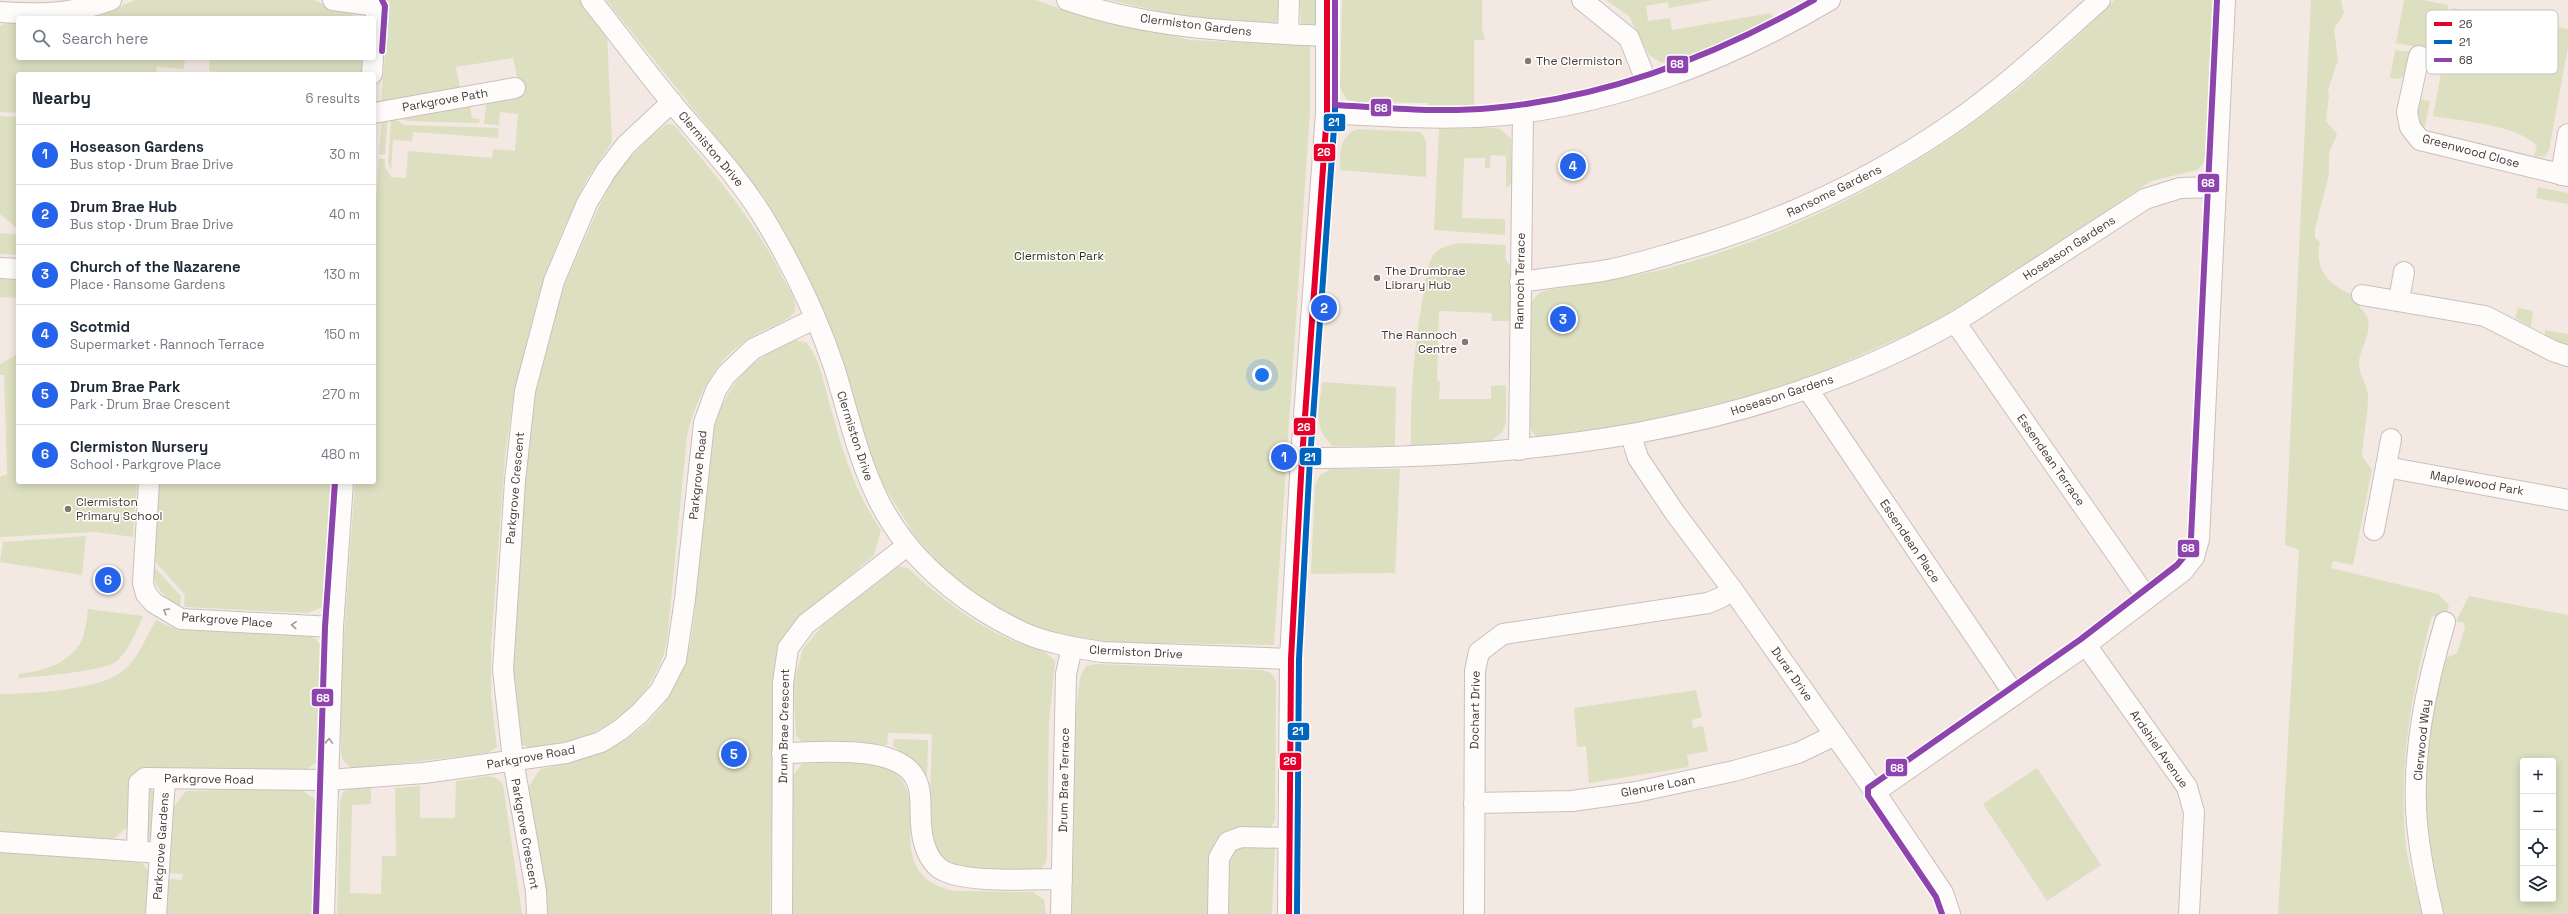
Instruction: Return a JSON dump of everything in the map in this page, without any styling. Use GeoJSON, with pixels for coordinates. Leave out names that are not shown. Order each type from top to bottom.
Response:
{"type":"FeatureCollection","features":[{"type":"Feature","properties":{"kind":"street"},"geometry":{"type":"LineString","coordinates":[[0,12],[40,15],[79,10],[111,0]]}},
{"type":"Feature","properties":{"kind":"street"},"geometry":{"type":"LineString","coordinates":[[333,0],[377,3],[376,19]]}},
{"type":"Feature","properties":{"kind":"street","name":"Clermiston Drive"},"geometry":{"type":"LineString","coordinates":[[591,0],[754,202],[788,263],[814,318],[833,365],[866,474],[880,504],[908,545],[953,591],[1023,632],[1072,647],[1102,652],[1291,659]]}},
{"type":"Feature","properties":{"kind":"street","name":"Clermiston Gardens"},"geometry":{"type":"LineString","coordinates":[[1067,0],[1156,23],[1222,30],[1327,36]]}},
{"type":"Feature","properties":{"kind":"street"},"geometry":{"type":"LineString","coordinates":[[1288,34],[1289,0]]}},
{"type":"Feature","properties":{"kind":"street"},"geometry":{"type":"LineString","coordinates":[[1289,914],[1291,659],[1302,458],[1327,113],[1328,0]]}},
{"type":"Feature","properties":{"kind":"street"},"geometry":{"type":"LineString","coordinates":[[1582,0],[1630,38],[1647,83]]}},
{"type":"Feature","properties":{"kind":"street"},"geometry":{"type":"LineString","coordinates":[[1327,113],[1458,117],[1523,112],[1605,98],[1723,55],[1771,34],[1830,0]]}},
{"type":"Feature","properties":{"kind":"street","name":"Ransome Gardens"},"geometry":{"type":"LineString","coordinates":[[1520,282],[1603,271],[1648,260],[1729,237],[1804,208],[1870,175],[1953,123],[2038,55],[2100,0]]}},
{"type":"Feature","properties":{"kind":"street"},"geometry":{"type":"LineString","coordinates":[[1875,792],[2086,645],[2183,571],[2194,557],[2198,539],[2225,0]]}},
{"type":"Feature","properties":{"kind":"street","name":"Greenwood Close"},"geometry":{"type":"LineString","coordinates":[[2418,56],[2407,112],[2410,127],[2420,140],[2565,175]]}},
{"type":"Feature","properties":{"kind":"street"},"geometry":{"type":"LineString","coordinates":[[372,72],[374,60]]}},
{"type":"Feature","properties":{"kind":"street","name":"Parkgrove Path"},"geometry":{"type":"LineString","coordinates":[[376,113],[515,88]]}},
{"type":"Feature","properties":{"kind":"street","name":"Parkgrove Crescent"},"geometry":{"type":"LineString","coordinates":[[537,914],[536,891],[513,760],[504,698],[503,646],[519,434],[533,358],[554,281],[587,203],[606,171],[626,145],[672,102]]}},
{"type":"Feature","properties":{"kind":"street","name":"Rannoch Terrace"},"geometry":{"type":"LineString","coordinates":[[1520,450],[1520,282],[1523,112]]}},
{"type":"Feature","properties":{"kind":"street"},"geometry":{"type":"LineString","coordinates":[[2565,175],[2568,134]]}},
{"type":"Feature","properties":{"kind":"street","name":"Hoseason Gardens"},"geometry":{"type":"LineString","coordinates":[[1302,458],[1401,458],[1520,450],[1631,435],[1689,423],[1760,404],[1866,366],[1955,322],[2145,199],[2180,188],[2216,187]]}},
{"type":"Feature","properties":{"kind":"street"},"geometry":{"type":"LineString","coordinates":[[0,268],[16,269]]}},
{"type":"Feature","properties":{"kind":"street"},"geometry":{"type":"LineString","coordinates":[[2398,300],[2404,272]]}},
{"type":"Feature","properties":{"kind":"street"},"geometry":{"type":"LineString","coordinates":[[2362,295],[2485,316],[2553,351],[2568,356]]}},
{"type":"Feature","properties":{"kind":"street","name":"Parkgrove Road"},"geometry":{"type":"LineString","coordinates":[[137,851],[140,783],[145,778],[328,780],[424,773],[566,753],[601,742],[635,718],[660,691],[672,671],[678,647],[704,423],[709,406],[726,374],[753,349],[814,318]]}},
{"type":"Feature","properties":{"kind":"street","name":"Essendean Terrace"},"geometry":{"type":"LineString","coordinates":[[1955,322],[2147,598]]}},
{"type":"Feature","properties":{"kind":"street","name":"Essendean Place"},"geometry":{"type":"LineString","coordinates":[[1807,388],[2014,694]]}},
{"type":"Feature","properties":{"kind":"street","name":"Durar Drive"},"geometry":{"type":"LineString","coordinates":[[1631,435],[1638,458],[1675,513],[1732,589],[1875,792],[1943,893],[1950,914]]}},
{"type":"Feature","properties":{"kind":"street"},"geometry":{"type":"LineString","coordinates":[[2374,530],[2391,439]]}},
{"type":"Feature","properties":{"kind":"street","name":"Maplewood Park"},"geometry":{"type":"LineString","coordinates":[[2386,467],[2568,500]]}},
{"type":"Feature","properties":{"kind":"street","name":"Parkgrove Place"},"geometry":{"type":"LineString","coordinates":[[149,484],[143,583],[154,603],[181,619],[333,627]]}},
{"type":"Feature","properties":{"kind":"street"},"geometry":{"type":"LineString","coordinates":[[324,914],[333,627],[343,484]]}},
{"type":"Feature","properties":{"kind":"street","name":"Drum Brae Crescent"},"geometry":{"type":"LineString","coordinates":[[782,914],[783,683],[788,648],[806,624],[908,545]]}},
{"type":"Feature","properties":{"kind":"street","name":"Dochart Drive"},"geometry":{"type":"LineString","coordinates":[[1474,914],[1475,671],[1479,652],[1490,642],[1503,634],[1708,603],[1722,597],[1732,589]]}},
{"type":"Feature","properties":{"kind":"street","name":"Clerwood Way"},"geometry":{"type":"LineString","coordinates":[[2433,914],[2417,823],[2417,765],[2425,705],[2446,634]]}},
{"type":"Feature","properties":{"kind":"street","name":"Ardshiel Avenue"},"geometry":{"type":"LineString","coordinates":[[2086,645],[2187,787],[2194,812],[2189,914]]}},
{"type":"Feature","properties":{"kind":"street","name":"Drum Brae Terrace"},"geometry":{"type":"LineString","coordinates":[[1061,914],[1066,674],[1072,647]]}},
{"type":"Feature","properties":{"kind":"street","name":"Glenure Loan"},"geometry":{"type":"LineString","coordinates":[[1474,803],[1572,801],[1636,792],[1734,771],[1798,753],[1835,735]]}},
{"type":"Feature","properties":{"kind":"street"},"geometry":{"type":"LineString","coordinates":[[782,753],[864,752],[893,759],[908,768],[918,782],[924,848],[939,868],[962,877],[1062,879]]}},
{"type":"Feature","properties":{"kind":"street","name":"Parkgrove Gardens"},"geometry":{"type":"LineString","coordinates":[[156,914],[165,779]]}},
{"type":"Feature","properties":{"kind":"street"},"geometry":{"type":"LineString","coordinates":[[1218,914],[1219,858],[1228,842],[1240,837],[1290,838]]}},
{"type":"Feature","properties":{"kind":"street"},"geometry":{"type":"LineString","coordinates":[[0,842],[160,853]]}},
{"type":"Feature","properties":{"kind":"green space"},"geometry":{"type":"Polygon","coordinates":[[[135,0],[313,0],[357,16],[92,16],[101,14],[135,0]]]}},
{"type":"Feature","properties":{"kind":"green space"},"geometry":{"type":"Polygon","coordinates":[[[389,0],[580,0],[607,34],[612,142],[587,179],[559,239],[538,298],[514,392],[505,457],[491,646],[491,696],[497,747],[487,753],[355,769],[345,763],[341,752],[341,679],[355,484],[376,484],[376,202],[379,159],[385,159],[385,166],[391,177],[406,178],[408,151],[492,158],[493,149],[515,151],[518,114],[500,112],[499,125],[484,124],[487,97],[519,90],[523,106],[509,38],[513,58],[456,67],[460,88],[381,106],[389,0]]]}},
{"type":"Feature","properties":{"kind":"green space","name":"Clermiston Park"},"geometry":{"type":"Polygon","coordinates":[[[606,0],[1036,0],[1069,12],[1191,40],[1310,46],[1310,111],[1274,645],[1099,642],[1019,624],[960,586],[915,536],[874,470],[843,361],[798,259],[764,197],[606,0]]]}},
{"type":"Feature","properties":{"kind":"green space"},"geometry":{"type":"Polygon","coordinates":[[[1110,0],[1281,0],[1276,23],[1266,26],[1171,14],[1110,0]]]}},
{"type":"Feature","properties":{"kind":"green space"},"geometry":{"type":"Polygon","coordinates":[[[1300,0],[1316,0],[1316,22],[1310,26],[1301,25],[1300,0]]]}},
{"type":"Feature","properties":{"kind":"green space"},"geometry":{"type":"Polygon","coordinates":[[[1342,0],[1482,0],[1482,28],[1485,40],[1474,40],[1474,106],[1427,108],[1428,103],[1357,102],[1346,99],[1340,87],[1342,0]]]}},
{"type":"Feature","properties":{"kind":"green space"},"geometry":{"type":"Polygon","coordinates":[[[1606,0],[1713,0],[1669,8],[1668,2],[1646,6],[1648,21],[1670,18],[1672,30],[1771,13],[1773,20],[1689,57],[1662,63],[1649,55],[1629,16],[1606,0]]]}},
{"type":"Feature","properties":{"kind":"green space"},"geometry":{"type":"Polygon","coordinates":[[[2114,0],[2214,0],[2206,153],[2203,164],[2197,170],[2151,181],[1995,286],[1928,325],[1820,373],[1771,391],[1645,425],[1547,438],[1537,437],[1526,425],[1530,304],[1539,293],[1553,289],[1635,276],[1669,268],[1733,248],[1795,224],[1853,196],[1910,165],[1964,129],[2016,90],[2066,47],[2114,0]]]}},
{"type":"Feature","properties":{"kind":"green space"},"geometry":{"type":"Polygon","coordinates":[[[2311,0],[2341,0],[2344,13],[2334,29],[2338,60],[2328,90],[2329,95],[2326,121],[2337,134],[2329,153],[2329,174],[2315,229],[2315,238],[2320,242],[2319,260],[2325,275],[2337,287],[2354,295],[2356,302],[2367,316],[2369,326],[2360,357],[2359,366],[2368,392],[2362,456],[2372,470],[2353,565],[2333,561],[2331,568],[2438,594],[2449,605],[2445,619],[2432,616],[2418,670],[2406,753],[2404,809],[2406,847],[2423,914],[2278,914],[2299,550],[2285,545],[2311,0]]]}},
{"type":"Feature","properties":{"kind":"green space"},"geometry":{"type":"Polygon","coordinates":[[[2404,0],[2423,0],[2448,5],[2447,10],[2426,10],[2426,49],[2396,43],[2404,0]]]}},
{"type":"Feature","properties":{"kind":"green space"},"geometry":{"type":"Polygon","coordinates":[[[2453,8],[2464,10],[2453,10],[2453,8]]]}},
{"type":"Feature","properties":{"kind":"green space"},"geometry":{"type":"Polygon","coordinates":[[[8,22],[16,23],[16,60],[185,60],[184,69],[157,67],[156,72],[16,72],[16,113],[0,112],[0,26],[8,22]]]}},
{"type":"Feature","properties":{"kind":"green space"},"geometry":{"type":"Polygon","coordinates":[[[2558,27],[2568,29],[2568,47],[2549,150],[2544,157],[2534,156],[2537,146],[2517,133],[2488,125],[2433,116],[2441,74],[2558,74],[2558,27]]]}},
{"type":"Feature","properties":{"kind":"green space"},"geometry":{"type":"Polygon","coordinates":[[[2395,50],[2412,52],[2407,73],[2399,79],[2390,78],[2395,50]]]}},
{"type":"Feature","properties":{"kind":"green space"},"geometry":{"type":"Polygon","coordinates":[[[210,60],[363,60],[362,72],[209,71],[210,60]]]}},
{"type":"Feature","properties":{"kind":"green space"},"geometry":{"type":"Polygon","coordinates":[[[2418,99],[2430,101],[2424,131],[2415,118],[2418,99]]]}},
{"type":"Feature","properties":{"kind":"green space"},"geometry":{"type":"Polygon","coordinates":[[[470,105],[472,118],[480,119],[479,123],[407,121],[399,118],[470,105]]]}},
{"type":"Feature","properties":{"kind":"green space"},"geometry":{"type":"Polygon","coordinates":[[[0,116],[16,117],[16,227],[0,214],[0,116]]]}},
{"type":"Feature","properties":{"kind":"green space"},"geometry":{"type":"Polygon","coordinates":[[[388,118],[385,155],[379,154],[382,119],[388,118]]]}},
{"type":"Feature","properties":{"kind":"green space"},"geometry":{"type":"Polygon","coordinates":[[[394,118],[404,125],[499,128],[498,138],[413,132],[412,141],[393,140],[391,170],[388,163],[391,119],[394,118]]]}},
{"type":"Feature","properties":{"kind":"green space"},"geometry":{"type":"Polygon","coordinates":[[[667,124],[674,125],[749,220],[761,238],[790,290],[795,303],[795,312],[782,322],[755,335],[730,354],[719,365],[710,378],[696,405],[687,436],[667,642],[660,665],[649,686],[634,704],[617,719],[597,731],[575,740],[552,745],[528,747],[521,744],[518,736],[510,682],[520,516],[534,392],[563,288],[597,211],[617,171],[648,139],[667,124]]]}},
{"type":"Feature","properties":{"kind":"green space"},"geometry":{"type":"Polygon","coordinates":[[[1358,129],[1421,132],[1426,141],[1426,177],[1340,170],[1340,158],[1344,140],[1352,132],[1358,129]]]}},
{"type":"Feature","properties":{"kind":"green space"},"geometry":{"type":"Polygon","coordinates":[[[1439,129],[1500,129],[1511,139],[1512,183],[1506,188],[1506,156],[1491,155],[1490,168],[1485,168],[1485,158],[1464,158],[1462,218],[1505,219],[1505,235],[1434,230],[1439,129]]]}},
{"type":"Feature","properties":{"kind":"green space"},"geometry":{"type":"Polygon","coordinates":[[[2538,187],[2568,193],[2568,204],[2536,198],[2538,187]]]}},
{"type":"Feature","properties":{"kind":"green space"},"geometry":{"type":"Polygon","coordinates":[[[0,233],[16,235],[16,255],[0,254],[0,233]]]}},
{"type":"Feature","properties":{"kind":"green space"},"geometry":{"type":"Polygon","coordinates":[[[1460,243],[1506,245],[1505,258],[1510,266],[1510,321],[1491,321],[1492,313],[1439,311],[1437,379],[1440,383],[1439,399],[1491,399],[1491,386],[1506,385],[1506,423],[1502,432],[1491,441],[1411,446],[1413,372],[1417,334],[1428,269],[1430,261],[1435,253],[1447,246],[1460,243]]]}},
{"type":"Feature","properties":{"kind":"green space"},"geometry":{"type":"Polygon","coordinates":[[[0,279],[16,280],[16,298],[0,297],[0,279]]]}},
{"type":"Feature","properties":{"kind":"green space"},"geometry":{"type":"Polygon","coordinates":[[[2518,308],[2533,311],[2531,327],[2515,318],[2518,308]]]}},
{"type":"Feature","properties":{"kind":"green space"},"geometry":{"type":"Polygon","coordinates":[[[2545,330],[2568,334],[2568,344],[2556,345],[2545,337],[2545,330]]]}},
{"type":"Feature","properties":{"kind":"green space"},"geometry":{"type":"Polygon","coordinates":[[[795,340],[807,343],[816,358],[840,441],[851,472],[864,502],[881,530],[874,555],[805,614],[775,663],[770,914],[543,914],[528,788],[540,769],[595,755],[618,744],[639,730],[657,713],[671,692],[683,668],[691,639],[709,451],[718,414],[726,398],[747,370],[761,358],[777,348],[795,340]]]}},
{"type":"Feature","properties":{"kind":"green space"},"geometry":{"type":"Polygon","coordinates":[[[16,355],[16,484],[137,484],[133,537],[96,532],[0,537],[0,477],[7,474],[4,375],[0,375],[0,364],[16,355]]]}},
{"type":"Feature","properties":{"kind":"green space"},"geometry":{"type":"Polygon","coordinates":[[[1322,382],[1396,387],[1395,446],[1333,446],[1326,439],[1319,424],[1318,417],[1322,382]]]}},
{"type":"Feature","properties":{"kind":"green space"},"geometry":{"type":"Polygon","coordinates":[[[1331,469],[1400,469],[1395,573],[1311,574],[1315,485],[1320,475],[1331,469]]]}},
{"type":"Feature","properties":{"kind":"green space"},"geometry":{"type":"Polygon","coordinates":[[[159,484],[334,484],[326,597],[323,607],[308,613],[184,607],[185,595],[153,559],[159,484]]]}},
{"type":"Feature","properties":{"kind":"green space"},"geometry":{"type":"Polygon","coordinates":[[[86,536],[82,575],[0,562],[3,542],[86,536]]]}},
{"type":"Feature","properties":{"kind":"green space"},"geometry":{"type":"Polygon","coordinates":[[[899,566],[908,568],[945,600],[984,626],[1013,641],[1042,651],[1055,662],[1049,722],[1047,855],[1046,862],[1041,869],[969,870],[951,865],[938,854],[929,830],[932,734],[888,733],[887,745],[803,743],[796,736],[793,684],[803,649],[822,626],[899,566]]]}},
{"type":"Feature","properties":{"kind":"green space"},"geometry":{"type":"Polygon","coordinates":[[[154,567],[181,596],[180,606],[160,591],[155,580],[154,567]]]}},
{"type":"Feature","properties":{"kind":"green space"},"geometry":{"type":"Polygon","coordinates":[[[2469,596],[2568,615],[2568,914],[2444,914],[2436,880],[2428,830],[2425,796],[2425,764],[2428,735],[2444,662],[2446,658],[2457,653],[2465,628],[2464,623],[2456,621],[2469,596]]]}},
{"type":"Feature","properties":{"kind":"green space"},"geometry":{"type":"Polygon","coordinates":[[[88,609],[143,616],[129,645],[117,661],[111,665],[86,671],[18,678],[19,674],[38,671],[56,664],[72,653],[83,637],[88,609]]]}},
{"type":"Feature","properties":{"kind":"green space"},"geometry":{"type":"Polygon","coordinates":[[[156,620],[178,630],[310,636],[316,639],[322,648],[317,762],[307,769],[153,769],[131,782],[128,826],[115,838],[108,840],[0,832],[0,694],[62,690],[109,679],[126,668],[136,656],[156,620]]]}},
{"type":"Feature","properties":{"kind":"green space"},"geometry":{"type":"Polygon","coordinates":[[[1096,664],[1263,670],[1271,673],[1276,681],[1275,821],[1271,827],[1237,828],[1216,839],[1209,858],[1208,914],[1072,914],[1075,722],[1080,677],[1086,666],[1096,664]]]}},
{"type":"Feature","properties":{"kind":"green space"},"geometry":{"type":"Polygon","coordinates":[[[1696,690],[1702,717],[1692,720],[1693,728],[1703,726],[1708,751],[1687,755],[1689,767],[1589,783],[1586,746],[1577,747],[1574,708],[1696,690]]]}},
{"type":"Feature","properties":{"kind":"green space"},"geometry":{"type":"Polygon","coordinates":[[[894,739],[928,740],[927,779],[914,761],[893,746],[894,739]]]}},
{"type":"Feature","properties":{"kind":"green space"},"geometry":{"type":"Polygon","coordinates":[[[853,763],[881,766],[892,771],[901,779],[908,792],[910,807],[910,841],[913,857],[920,872],[933,883],[955,891],[1033,892],[1044,900],[1046,914],[790,914],[793,775],[802,764],[853,763]]]}},
{"type":"Feature","properties":{"kind":"green space"},"geometry":{"type":"Polygon","coordinates":[[[2037,768],[2101,865],[2047,901],[1983,804],[2037,768]]]}},
{"type":"Feature","properties":{"kind":"green space"},"geometry":{"type":"Polygon","coordinates":[[[488,776],[496,778],[503,784],[522,914],[337,914],[340,801],[343,792],[352,788],[371,788],[371,804],[352,805],[350,893],[381,894],[382,856],[396,856],[395,788],[420,786],[420,818],[455,818],[456,781],[488,776]]]}},
{"type":"Feature","properties":{"kind":"green space"},"geometry":{"type":"Polygon","coordinates":[[[150,788],[154,792],[151,839],[144,839],[147,789],[150,788]]]}},
{"type":"Feature","properties":{"kind":"green space"},"geometry":{"type":"Polygon","coordinates":[[[300,789],[315,799],[315,914],[166,914],[169,879],[182,880],[183,874],[169,873],[173,808],[186,791],[300,789]]]}},
{"type":"Feature","properties":{"kind":"green space"},"geometry":{"type":"Polygon","coordinates":[[[1239,845],[1275,846],[1272,914],[1227,914],[1228,858],[1239,845]]]}},
{"type":"Feature","properties":{"kind":"green space"},"geometry":{"type":"Polygon","coordinates":[[[0,852],[142,863],[150,873],[148,914],[0,914],[0,852]]]}},
{"type":"Feature","properties":{"kind":"transit line","name":"68"},"geometry":{"type":"LineString","coordinates":[[382,0],[385,6],[382,51]]}},
{"type":"Feature","properties":{"kind":"transit line","name":"26"},"geometry":{"type":"LineString","coordinates":[[1289,914],[1291,659],[1302,458],[1327,113],[1327,0]]}},
{"type":"Feature","properties":{"kind":"transit line","name":"21"},"geometry":{"type":"LineString","coordinates":[[1297,914],[1299,659],[1310,459],[1335,114],[1335,0]]}},
{"type":"Feature","properties":{"kind":"transit line","name":"68"},"geometry":{"type":"LineString","coordinates":[[1335,0],[1335,105],[1414,110],[1492,108],[1535,103],[1576,95],[1618,84],[1699,56],[1738,39],[1814,0]]}},
{"type":"Feature","properties":{"kind":"transit line","name":"68"},"geometry":{"type":"LineString","coordinates":[[1942,914],[1936,897],[1868,796],[1868,788],[2081,639],[2177,565],[2187,553],[2191,538],[2217,0]]}},
{"type":"Feature","properties":{"kind":"transit line","name":"68"},"geometry":{"type":"LineString","coordinates":[[316,914],[325,627],[335,484]]}},
{"type":"Feature","properties":{"kind":"place","name":"The Clermiston"},"geometry":{"type":"Point","coordinates":[1528,61]}},
{"type":"Feature","properties":{"kind":"place","name":"Scotmid"},"geometry":{"type":"Point","coordinates":[1573,166]}},
{"type":"Feature","properties":{"kind":"place","name":"The Drumbrae Library Hub"},"geometry":{"type":"Point","coordinates":[1377,278]}},
{"type":"Feature","properties":{"kind":"place","name":"Drum Brae Hub"},"geometry":{"type":"Point","coordinates":[1324,308]}},
{"type":"Feature","properties":{"kind":"place","name":"Church of the Nazarene"},"geometry":{"type":"Point","coordinates":[1563,319]}},
{"type":"Feature","properties":{"kind":"place","name":"The Rannoch Centre"},"geometry":{"type":"Point","coordinates":[1465,342]}},
{"type":"Feature","properties":{"kind":"place","name":"Hoseason Gardens"},"geometry":{"type":"Point","coordinates":[1284,457]}},
{"type":"Feature","properties":{"kind":"place","name":"Clermiston Primary School"},"geometry":{"type":"Point","coordinates":[68,509]}},
{"type":"Feature","properties":{"kind":"place","name":"Clermiston Nursery"},"geometry":{"type":"Point","coordinates":[108,580]}},
{"type":"Feature","properties":{"kind":"place","name":"Drum Brae Park"},"geometry":{"type":"Point","coordinates":[734,754]}}]}
